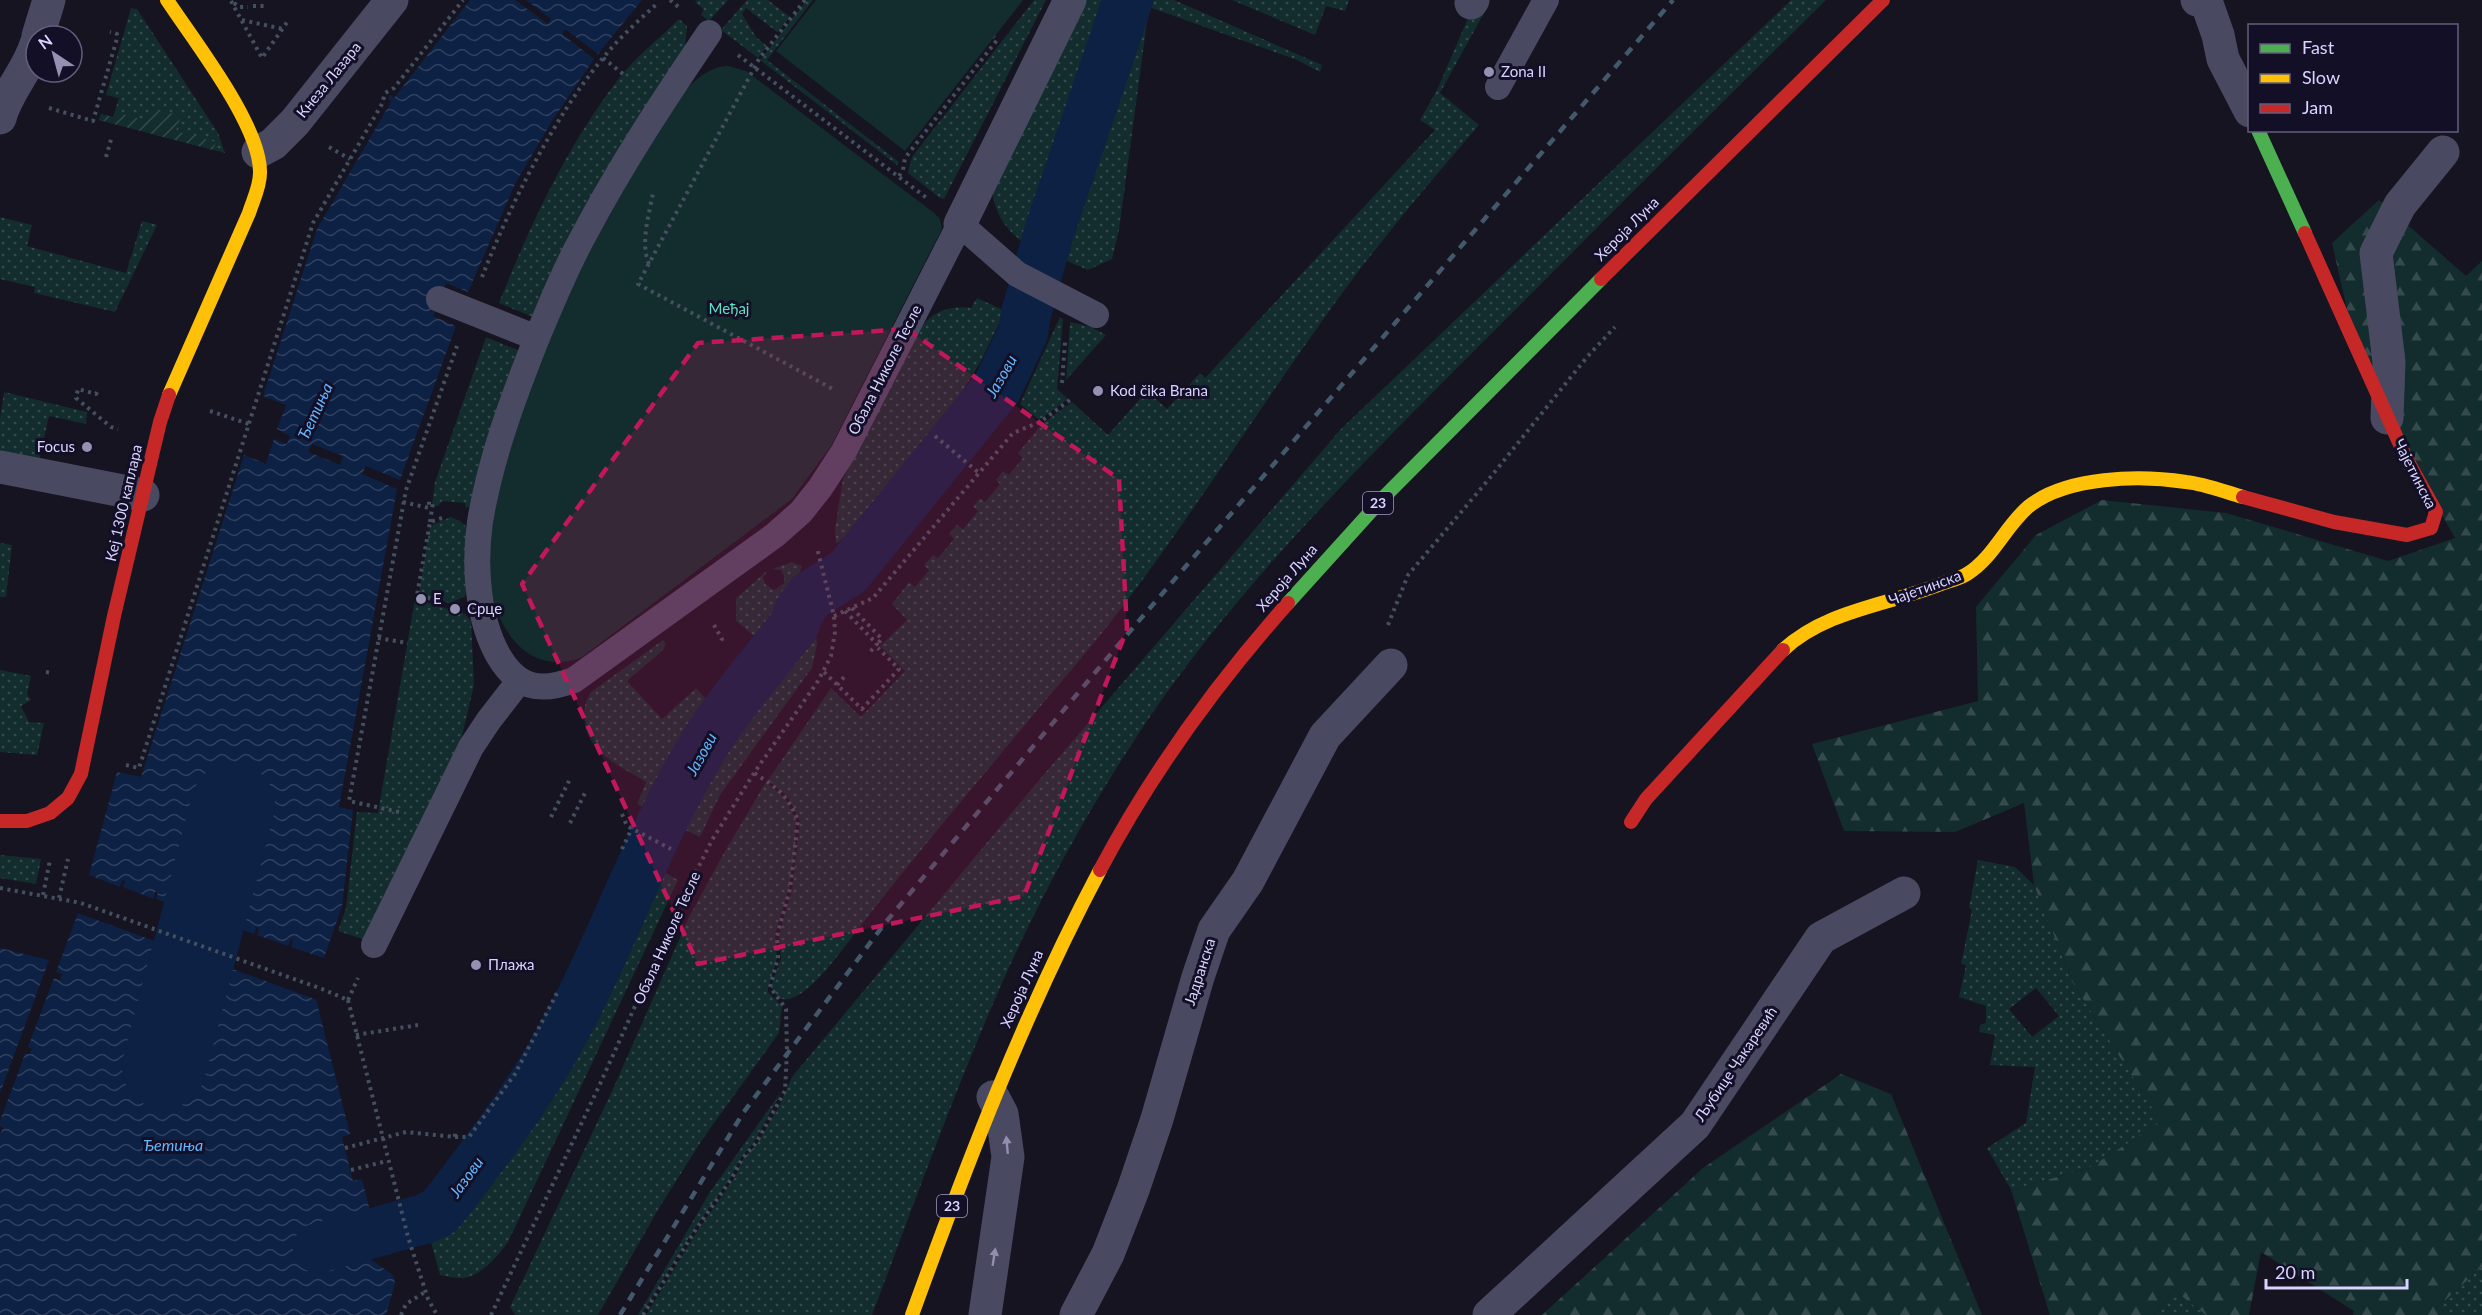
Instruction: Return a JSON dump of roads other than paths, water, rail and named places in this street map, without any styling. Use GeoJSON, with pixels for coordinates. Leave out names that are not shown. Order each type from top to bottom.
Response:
{"type":"FeatureCollection","features":[{"type":"Feature","properties":{"kind":"street"},"geometry":{"type":"LineString","coordinates":[[42,24],[49,0]]}},
{"type":"Feature","properties":{"kind":"street"},"geometry":{"type":"LineString","coordinates":[[167,0],[240,111],[258,152]]}},
{"type":"Feature","properties":{"kind":"street","name":"Кнеза Лазара"},"geometry":{"type":"LineString","coordinates":[[258,152],[273,144],[295,122],[392,0]]}},
{"type":"Feature","properties":{"kind":"street"},"geometry":{"type":"LineString","coordinates":[[960,224],[1070,0]]}},
{"type":"Feature","properties":{"kind":"street","name":"Хероја Луна"},"geometry":{"type":"LineString","coordinates":[[912,1315],[993,1097],[1058,950],[1103,863],[1157,776],[1242,656],[1316,570],[1391,489],[1768,111],[1883,0]]}},
{"type":"Feature","properties":{"kind":"street"},"geometry":{"type":"LineString","coordinates":[[2197,0],[2206,1],[2223,58],[2248,107]]}},
{"type":"Feature","properties":{"kind":"street"},"geometry":{"type":"LineString","coordinates":[[0,118],[4,103],[24,70]]}},
{"type":"Feature","properties":{"kind":"street","name":"Чајетинска"},"geometry":{"type":"LineString","coordinates":[[1631,822],[1646,799],[1701,737],[1771,661],[1797,637],[1824,622],[1856,610],[1909,597],[1967,573],[1991,552],[2008,527],[2029,506],[2055,492],[2079,484],[2140,477],[2188,483],[2334,522],[2407,535],[2431,528],[2436,512],[2387,418],[2259,132]]}},
{"type":"Feature","properties":{"kind":"street","name":"Кеј 1300 каплара"},"geometry":{"type":"LineString","coordinates":[[0,820],[20,823],[49,814],[61,807],[75,790],[81,774],[114,616],[160,422],[175,378],[256,194],[260,172],[258,152]]}},
{"type":"Feature","properties":{"kind":"street","name":"Чајетинска"},"geometry":{"type":"LineString","coordinates":[[2387,418],[2389,362],[2376,253],[2400,205],[2443,152]]}},
{"type":"Feature","properties":{"kind":"street"},"geometry":{"type":"LineString","coordinates":[[0,467],[143,495]]}},
{"type":"Feature","properties":{"kind":"street","name":"Јадранска"},"geometry":{"type":"LineString","coordinates":[[1076,1315],[1107,1254],[1133,1190],[1214,930],[1248,881],[1325,736],[1391,665]]}},
{"type":"Feature","properties":{"kind":"street","name":"Љубице Чакаревић"},"geometry":{"type":"LineString","coordinates":[[1489,1315],[1695,1125],[1821,938],[1904,893]]}},
{"type":"Feature","properties":{"kind":"street"},"geometry":{"type":"LineString","coordinates":[[986,1315],[1008,1157],[1002,1114],[993,1097]]}},
{"type":"Feature","properties":{"kind":"lane"},"geometry":{"type":"LineString","coordinates":[[1498,87],[1546,0]]}},
{"type":"Feature","properties":{"kind":"lane"},"geometry":{"type":"LineString","coordinates":[[375,945],[471,747],[520,680],[505,666],[491,640],[480,591],[478,543],[480,522],[495,460],[537,338],[583,235],[614,180],[658,108],[709,33]]}},
{"type":"Feature","properties":{"kind":"lane"},"geometry":{"type":"LineString","coordinates":[[960,224],[1017,274],[1096,315]]}},
{"type":"Feature","properties":{"kind":"lane","name":"Обала Николе Тесле"},"geometry":{"type":"LineString","coordinates":[[520,680],[531,686],[542,688],[558,686],[585,674],[775,535],[801,512],[844,451],[960,224]]}},
{"type":"Feature","properties":{"kind":"lane"},"geometry":{"type":"LineString","coordinates":[[439,299],[537,338]]}},
{"type":"Feature","properties":{"kind":"water"},"geometry":{"type":"Polygon","coordinates":[[[470,0],[515,0],[548,24],[551,19],[526,0],[642,0],[598,54],[565,29],[562,34],[594,59],[552,121],[516,182],[468,292],[446,283],[433,316],[456,326],[400,480],[366,466],[362,474],[397,489],[339,807],[353,810],[342,906],[324,958],[291,947],[293,940],[291,939],[288,946],[257,935],[259,928],[257,927],[254,934],[223,923],[225,916],[221,922],[189,911],[192,904],[189,904],[187,910],[156,899],[158,892],[155,892],[154,899],[123,887],[125,881],[122,880],[120,887],[89,875],[117,772],[141,777],[244,455],[266,464],[274,439],[287,444],[290,436],[277,429],[286,405],[263,396],[317,229],[391,102],[388,98],[390,95],[394,98],[470,0]],[[312,444],[308,452],[340,465],[343,456],[312,444]]]}},
{"type":"Feature","properties":{"kind":"water","name":"Ђетиња"},"geometry":{"type":"Polygon","coordinates":[[[78,913],[316,999],[350,1134],[342,1137],[353,1181],[362,1179],[372,1219],[379,1221],[383,1234],[369,1258],[393,1275],[395,1283],[386,1315],[0,1315],[0,1134],[3,1128],[0,1126],[0,1121],[25,1054],[30,1054],[32,1049],[28,1047],[54,978],[60,980],[62,974],[56,972],[78,913]]]}},
{"type":"Feature","properties":{"kind":"water"},"geometry":{"type":"Polygon","coordinates":[[[0,948],[49,960],[0,1093],[0,948]]]}},
{"type":"Feature","properties":{"kind":"waterway","name":"Јазови"},"geometry":{"type":"LineString","coordinates":[[318,1248],[424,1219],[439,1212],[449,1200],[492,1143],[557,1044],[577,1007],[665,817],[684,779],[715,727],[795,624],[799,611],[810,596],[848,572],[997,388],[1023,333],[1026,314],[1049,232],[1128,0]]}},
{"type":"Feature","properties":{"kind":"waterway","name":"Ђетиња"},"geometry":{"type":"LineString","coordinates":[[164,1067],[233,805]]}},
{"type":"Feature","properties":{"kind":"railway"},"geometry":{"type":"LineString","coordinates":[[620,1315],[743,1113],[885,923],[1125,637],[1673,0]]}},
{"type":"Feature","properties":{"kind":"place","name":"Zona II"},"geometry":{"type":"Point","coordinates":[1489,72]}},
{"type":"Feature","properties":{"kind":"place","name":"Kod čika Brana"},"geometry":{"type":"Point","coordinates":[1098,391]}},
{"type":"Feature","properties":{"kind":"place","name":"Focus"},"geometry":{"type":"Point","coordinates":[87,447]}},
{"type":"Feature","properties":{"kind":"place","name":"E"},"geometry":{"type":"Point","coordinates":[421,599]}},
{"type":"Feature","properties":{"kind":"place","name":"Срце"},"geometry":{"type":"Point","coordinates":[455,609]}},
{"type":"Feature","properties":{"kind":"place","name":"Плажа"},"geometry":{"type":"Point","coordinates":[476,965]}},
{"type":"Feature","properties":{"kind":"park label","name":"Међај"},"geometry":{"type":"Point","coordinates":[729,309]}}]}
